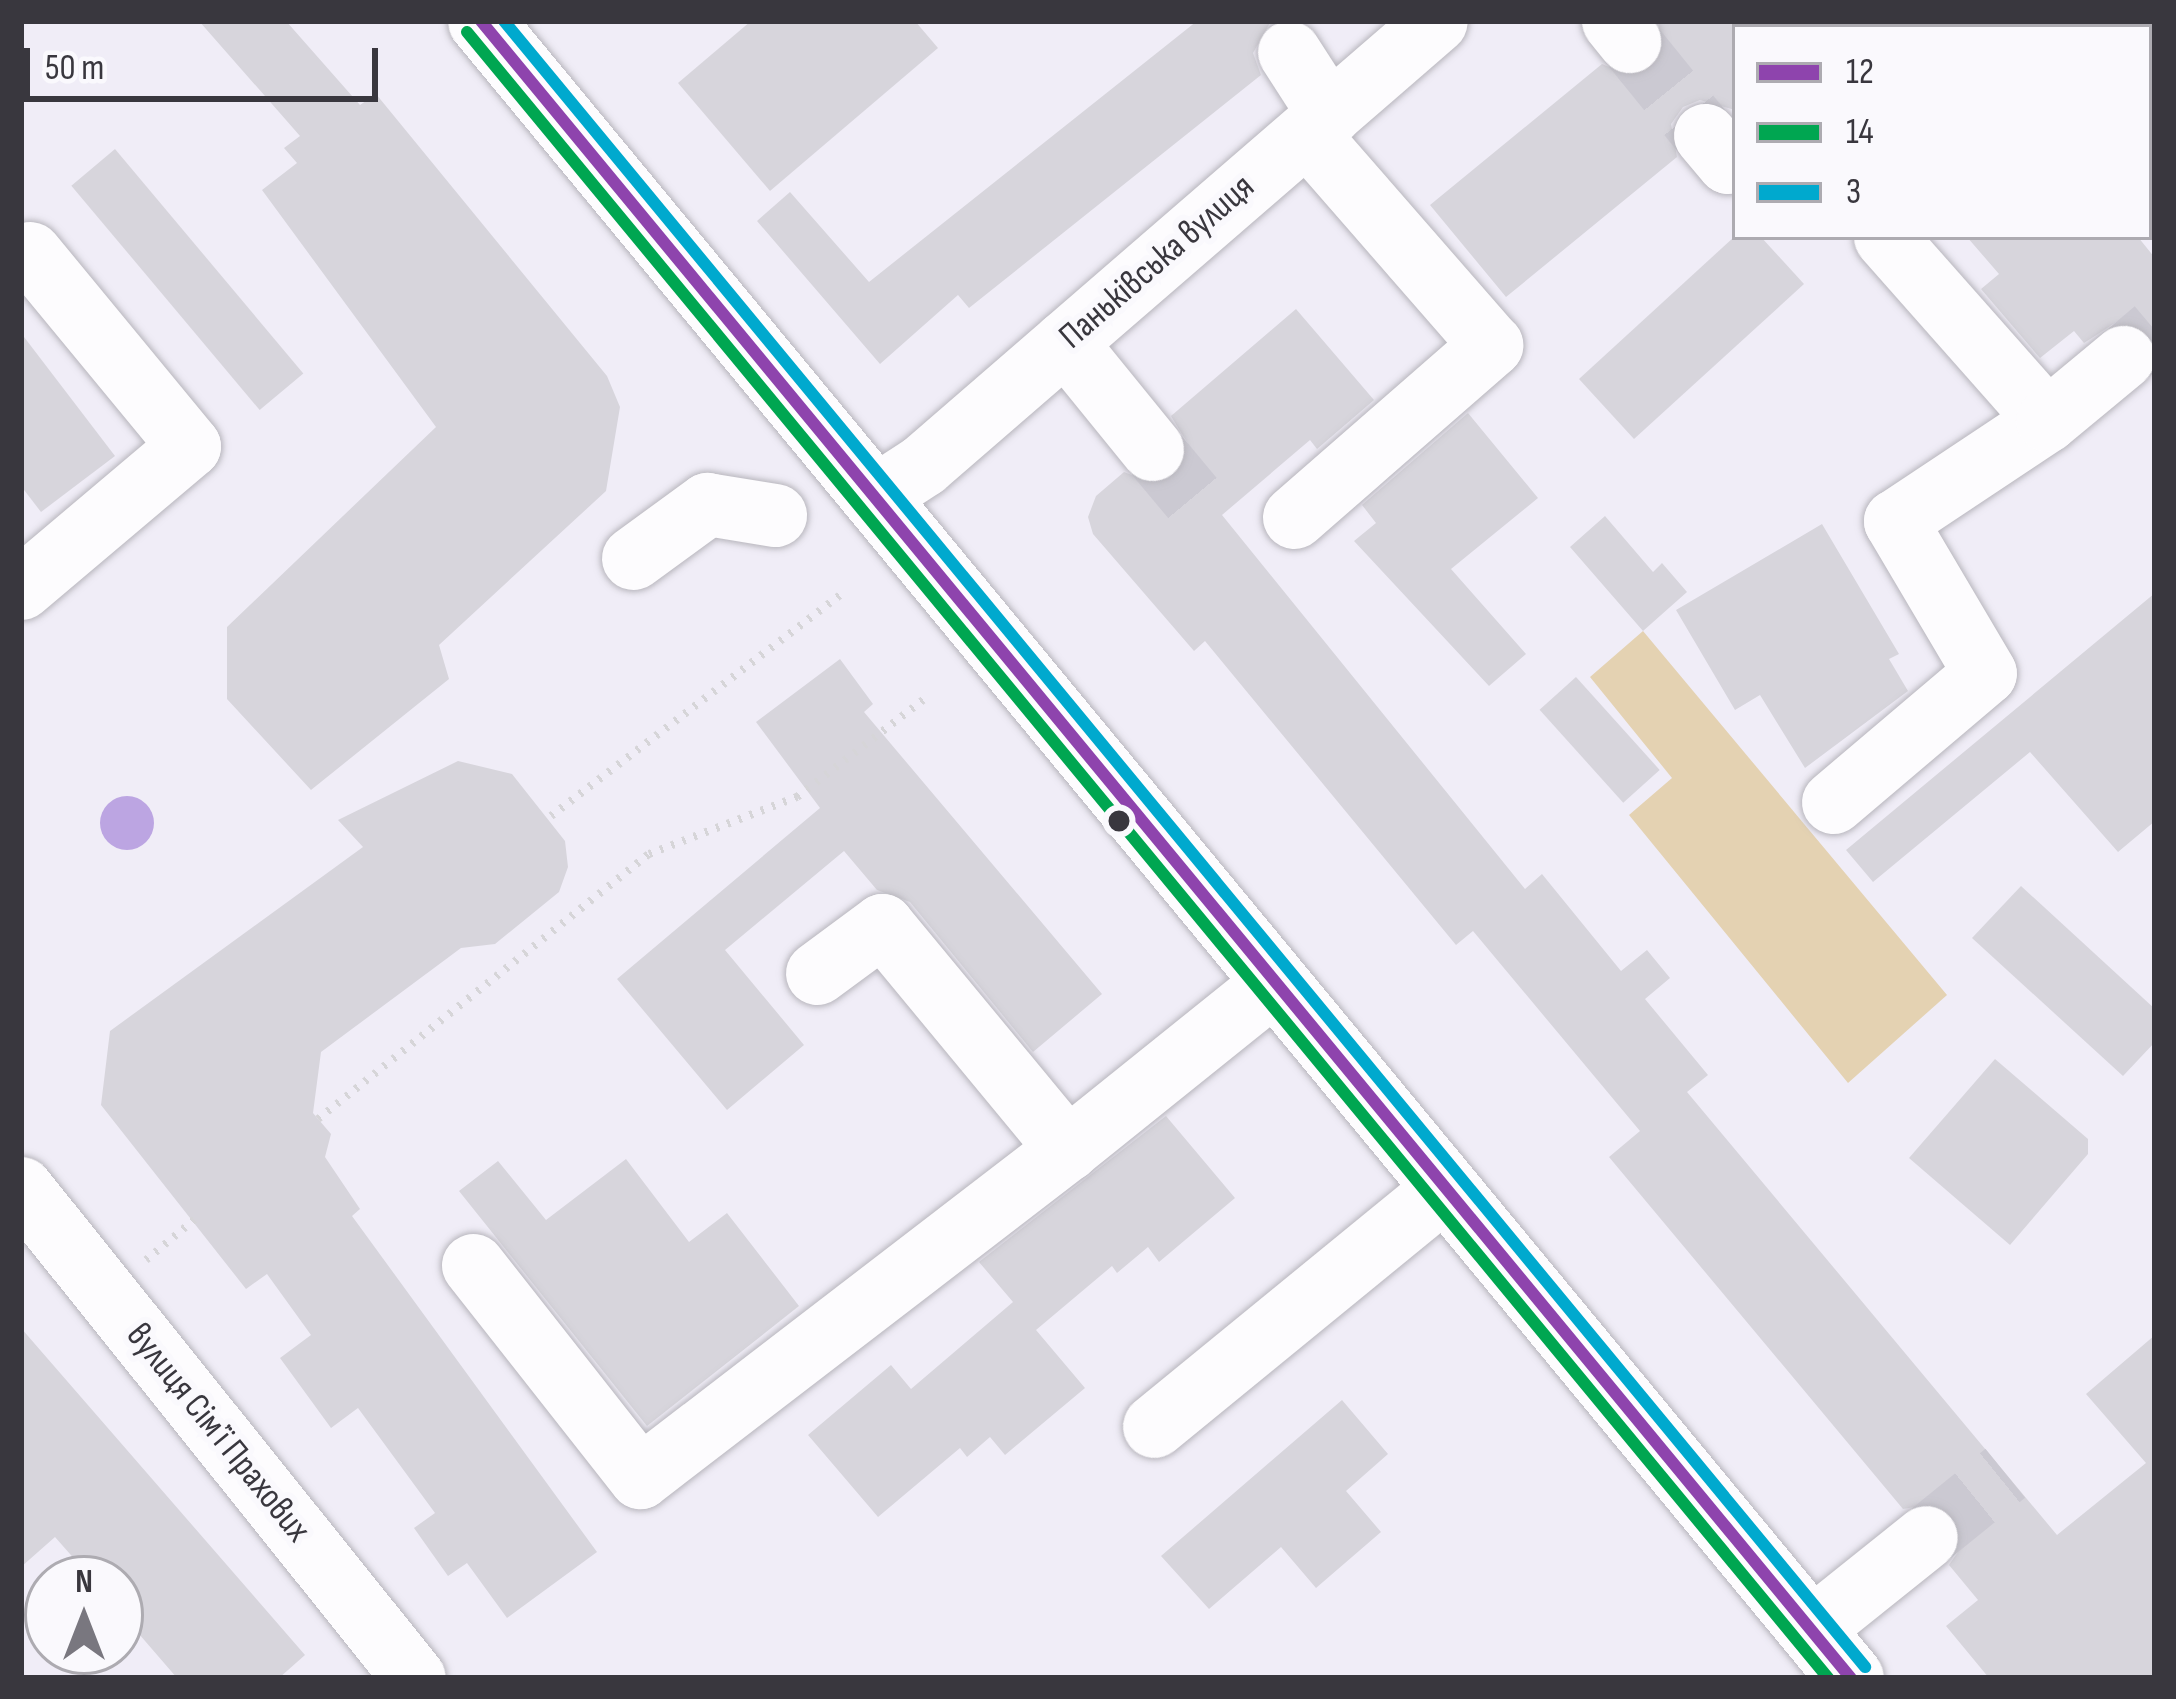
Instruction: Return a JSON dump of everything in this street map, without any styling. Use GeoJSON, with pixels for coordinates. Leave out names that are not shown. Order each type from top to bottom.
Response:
{"type":"FeatureCollection","features":[{"type":"Feature","properties":{"kind":"main road"},"geometry":{"type":"LineString","coordinates":[[481,21],[1831,1653]]}},
{"type":"Feature","properties":{"kind":"street","name":"Паньківська вулиця"},"geometry":{"type":"LineString","coordinates":[[874,497],[1065,342],[1436,21]]}},
{"type":"Feature","properties":{"kind":"street"},"geometry":{"type":"LineString","coordinates":[[1289,52],[1318,124],[1491,345],[1294,517]]}},
{"type":"Feature","properties":{"kind":"street"},"geometry":{"type":"LineString","coordinates":[[1888,240],[2048,420]]}},
{"type":"Feature","properties":{"kind":"street"},"geometry":{"type":"LineString","coordinates":[[21,588],[189,446],[30,253]]}},
{"type":"Feature","properties":{"kind":"street"},"geometry":{"type":"LineString","coordinates":[[1065,342],[1152,449]]}},
{"type":"Feature","properties":{"kind":"street"},"geometry":{"type":"LineString","coordinates":[[1833,802],[1985,674],[1895,521],[2048,420],[2123,357]]}},
{"type":"Feature","properties":{"kind":"street"},"geometry":{"type":"LineString","coordinates":[[633,558],[707,504],[775,515]]}},
{"type":"Feature","properties":{"kind":"street"},"geometry":{"type":"LineString","coordinates":[[817,973],[882,925],[1067,1149]]}},
{"type":"Feature","properties":{"kind":"street"},"geometry":{"type":"LineString","coordinates":[[472,1265],[640,1478],[1275,982]]}},
{"type":"Feature","properties":{"kind":"street"},"geometry":{"type":"LineString","coordinates":[[1154,1426],[1446,1187]]}},
{"type":"Feature","properties":{"kind":"street","name":"вулиця Сімʼї Прахових"},"geometry":{"type":"LineString","coordinates":[[21,1188],[414,1678]]}},
{"type":"Feature","properties":{"kind":"street"},"geometry":{"type":"LineString","coordinates":[[1831,1653],[1925,1537]]}},
{"type":"Feature","properties":{"kind":"path"},"geometry":{"type":"LineString","coordinates":[[551,816],[841,594]]}},
{"type":"Feature","properties":{"kind":"path"},"geometry":{"type":"LineString","coordinates":[[318,1119],[649,854],[797,797],[928,695]]}},
{"type":"Feature","properties":{"kind":"shaded area"},"geometry":{"type":"Polygon","coordinates":[[[1643,631],[1947,995],[1848,1083],[1629,815],[1672,778],[1590,677],[1643,631]]]}},
{"type":"Feature","properties":{"kind":"shaded area"},"geometry":{"type":"Polygon","coordinates":[[[127,796],[146,804],[154,823],[146,842],[127,850],[108,842],[100,823],[108,804],[127,796]]]}},
{"type":"Feature","properties":{"kind":"building"},"geometry":{"type":"Polygon","coordinates":[[[199,21],[286,21],[360,105],[376,94],[607,376],[620,407],[606,491],[439,645],[449,679],[311,790],[227,699],[227,627],[436,427],[262,190],[297,163],[284,148],[300,136],[199,21]]]}},
{"type":"Feature","properties":{"kind":"building"},"geometry":{"type":"Polygon","coordinates":[[[751,21],[915,21],[938,48],[770,191],[678,83],[751,21]]]}},
{"type":"Feature","properties":{"kind":"building"},"geometry":{"type":"Polygon","coordinates":[[[1197,21],[1271,21],[1253,53],[1261,75],[969,308],[958,295],[880,364],[757,221],[790,192],[869,282],[1197,21]]]}},
{"type":"Feature","properties":{"kind":"building"},"geometry":{"type":"Polygon","coordinates":[[[1658,21],[1735,21],[1732,109],[1700,100],[1683,107],[1671,124],[1677,157],[1506,297],[1430,205],[1602,64],[1633,77],[1652,68],[1663,53],[1658,21]]]}},
{"type":"Feature","properties":{"kind":"building"},"geometry":{"type":"Polygon","coordinates":[[[115,149],[303,373],[260,410],[71,186],[115,149]]]}},
{"type":"Feature","properties":{"kind":"building"},"geometry":{"type":"Polygon","coordinates":[[[1732,239],[1764,240],[1804,284],[1634,439],[1579,379],[1732,239]]]}},
{"type":"Feature","properties":{"kind":"building"},"geometry":{"type":"Polygon","coordinates":[[[1970,240],[2140,240],[2155,258],[2155,343],[2137,324],[2118,321],[2084,343],[2074,331],[2040,358],[1981,289],[1999,274],[1970,240]]]}},
{"type":"Feature","properties":{"kind":"building"},"geometry":{"type":"Polygon","coordinates":[[[1296,309],[1374,400],[1317,449],[1310,440],[1222,515],[1525,889],[1542,874],[1621,971],[1647,950],[1670,978],[1645,999],[1708,1075],[1687,1092],[2057,1535],[2146,1463],[2086,1394],[2155,1335],[2155,1678],[1989,1678],[1946,1626],[1978,1600],[1949,1565],[1960,1549],[1955,1516],[1938,1503],[1903,1509],[1609,1157],[1640,1131],[1473,931],[1456,945],[1205,641],[1194,651],[1093,534],[1088,517],[1096,496],[1124,472],[1157,485],[1176,476],[1188,444],[1171,416],[1296,309]]]}},
{"type":"Feature","properties":{"kind":"building"},"geometry":{"type":"Polygon","coordinates":[[[21,333],[115,456],[41,512],[21,486],[21,333]]]}},
{"type":"Feature","properties":{"kind":"building"},"geometry":{"type":"Polygon","coordinates":[[[1468,413],[1538,498],[1451,569],[1526,654],[1489,686],[1354,541],[1376,523],[1362,505],[1468,413]]]}},
{"type":"Feature","properties":{"kind":"building"},"geometry":{"type":"Polygon","coordinates":[[[1605,516],[1653,572],[1662,563],[1687,592],[1643,631],[1570,547],[1605,516]]]}},
{"type":"Feature","properties":{"kind":"building"},"geometry":{"type":"Polygon","coordinates":[[[1822,524],[1899,654],[1889,659],[1908,691],[1805,768],[1760,695],[1735,710],[1676,610],[1822,524]]]}},
{"type":"Feature","properties":{"kind":"building"},"geometry":{"type":"Polygon","coordinates":[[[2155,593],[2155,821],[2118,852],[2030,752],[1873,882],[1846,850],[2155,593]]]}},
{"type":"Feature","properties":{"kind":"building"},"geometry":{"type":"Polygon","coordinates":[[[840,659],[873,704],[864,712],[1102,994],[1033,1052],[910,902],[877,890],[844,851],[725,950],[804,1045],[727,1110],[617,979],[820,808],[756,722],[840,659]]]}},
{"type":"Feature","properties":{"kind":"building"},"geometry":{"type":"Polygon","coordinates":[[[1576,677],[1660,770],[1623,803],[1540,710],[1576,677]]]}},
{"type":"Feature","properties":{"kind":"building"},"geometry":{"type":"Polygon","coordinates":[[[458,761],[512,774],[565,841],[568,867],[559,892],[495,944],[461,948],[321,1052],[313,1113],[331,1134],[325,1157],[360,1209],[352,1216],[597,1552],[507,1618],[467,1563],[448,1576],[414,1528],[435,1513],[358,1408],[331,1428],[280,1358],[311,1335],[267,1274],[246,1289],[101,1105],[110,1031],[363,847],[338,820],[458,761]]]}},
{"type":"Feature","properties":{"kind":"building"},"geometry":{"type":"Polygon","coordinates":[[[2021,886],[2155,1009],[2155,1042],[2123,1076],[1972,938],[2021,886]]]}},
{"type":"Feature","properties":{"kind":"building"},"geometry":{"type":"Polygon","coordinates":[[[1995,1059],[2088,1139],[2088,1154],[2010,1245],[1909,1158],[1995,1059]]]}},
{"type":"Feature","properties":{"kind":"building"},"geometry":{"type":"Polygon","coordinates":[[[1166,1116],[1235,1198],[1159,1262],[1148,1247],[1117,1273],[1112,1266],[1036,1330],[1085,1388],[1005,1455],[990,1437],[967,1457],[960,1448],[878,1517],[808,1435],[891,1365],[911,1389],[1013,1302],[979,1262],[1166,1116]]]}},
{"type":"Feature","properties":{"kind":"building"},"geometry":{"type":"Polygon","coordinates":[[[626,1159],[689,1242],[727,1213],[799,1306],[647,1426],[459,1191],[498,1161],[546,1220],[626,1159]]]}},
{"type":"Feature","properties":{"kind":"building"},"geometry":{"type":"Polygon","coordinates":[[[21,1328],[305,1655],[279,1678],[177,1678],[144,1640],[144,1555],[71,1555],[55,1537],[35,1555],[24,1555],[21,1567],[21,1328]]]}},
{"type":"Feature","properties":{"kind":"building"},"geometry":{"type":"Polygon","coordinates":[[[1342,1400],[1388,1454],[1346,1491],[1381,1532],[1316,1588],[1281,1547],[1209,1609],[1161,1556],[1342,1400]]]}},
{"type":"Feature","properties":{"kind":"tunnel"},"geometry":{"type":"LineString","coordinates":[[1629,41],[1705,135]]}},
{"type":"Feature","properties":{"kind":"tunnel"},"geometry":{"type":"LineString","coordinates":[[2123,357],[2155,330]]}},
{"type":"Feature","properties":{"kind":"tunnel"},"geometry":{"type":"LineString","coordinates":[[1152,449],[1202,509]]}},
{"type":"Feature","properties":{"kind":"tunnel"},"geometry":{"type":"LineString","coordinates":[[1926,1537],[2005,1473]]}},
{"type":"Feature","properties":{"kind":"transit line","name":"12"},"geometry":{"type":"LineString","coordinates":[[481,21],[1851,1678]]}},
{"type":"Feature","properties":{"kind":"transit line","name":"3"},"geometry":{"type":"LineString","coordinates":[[504,21],[1865,1667]]}},
{"type":"Feature","properties":{"kind":"transit line","name":"14"},"geometry":{"type":"LineString","coordinates":[[467,32],[1828,1678]]}}]}
